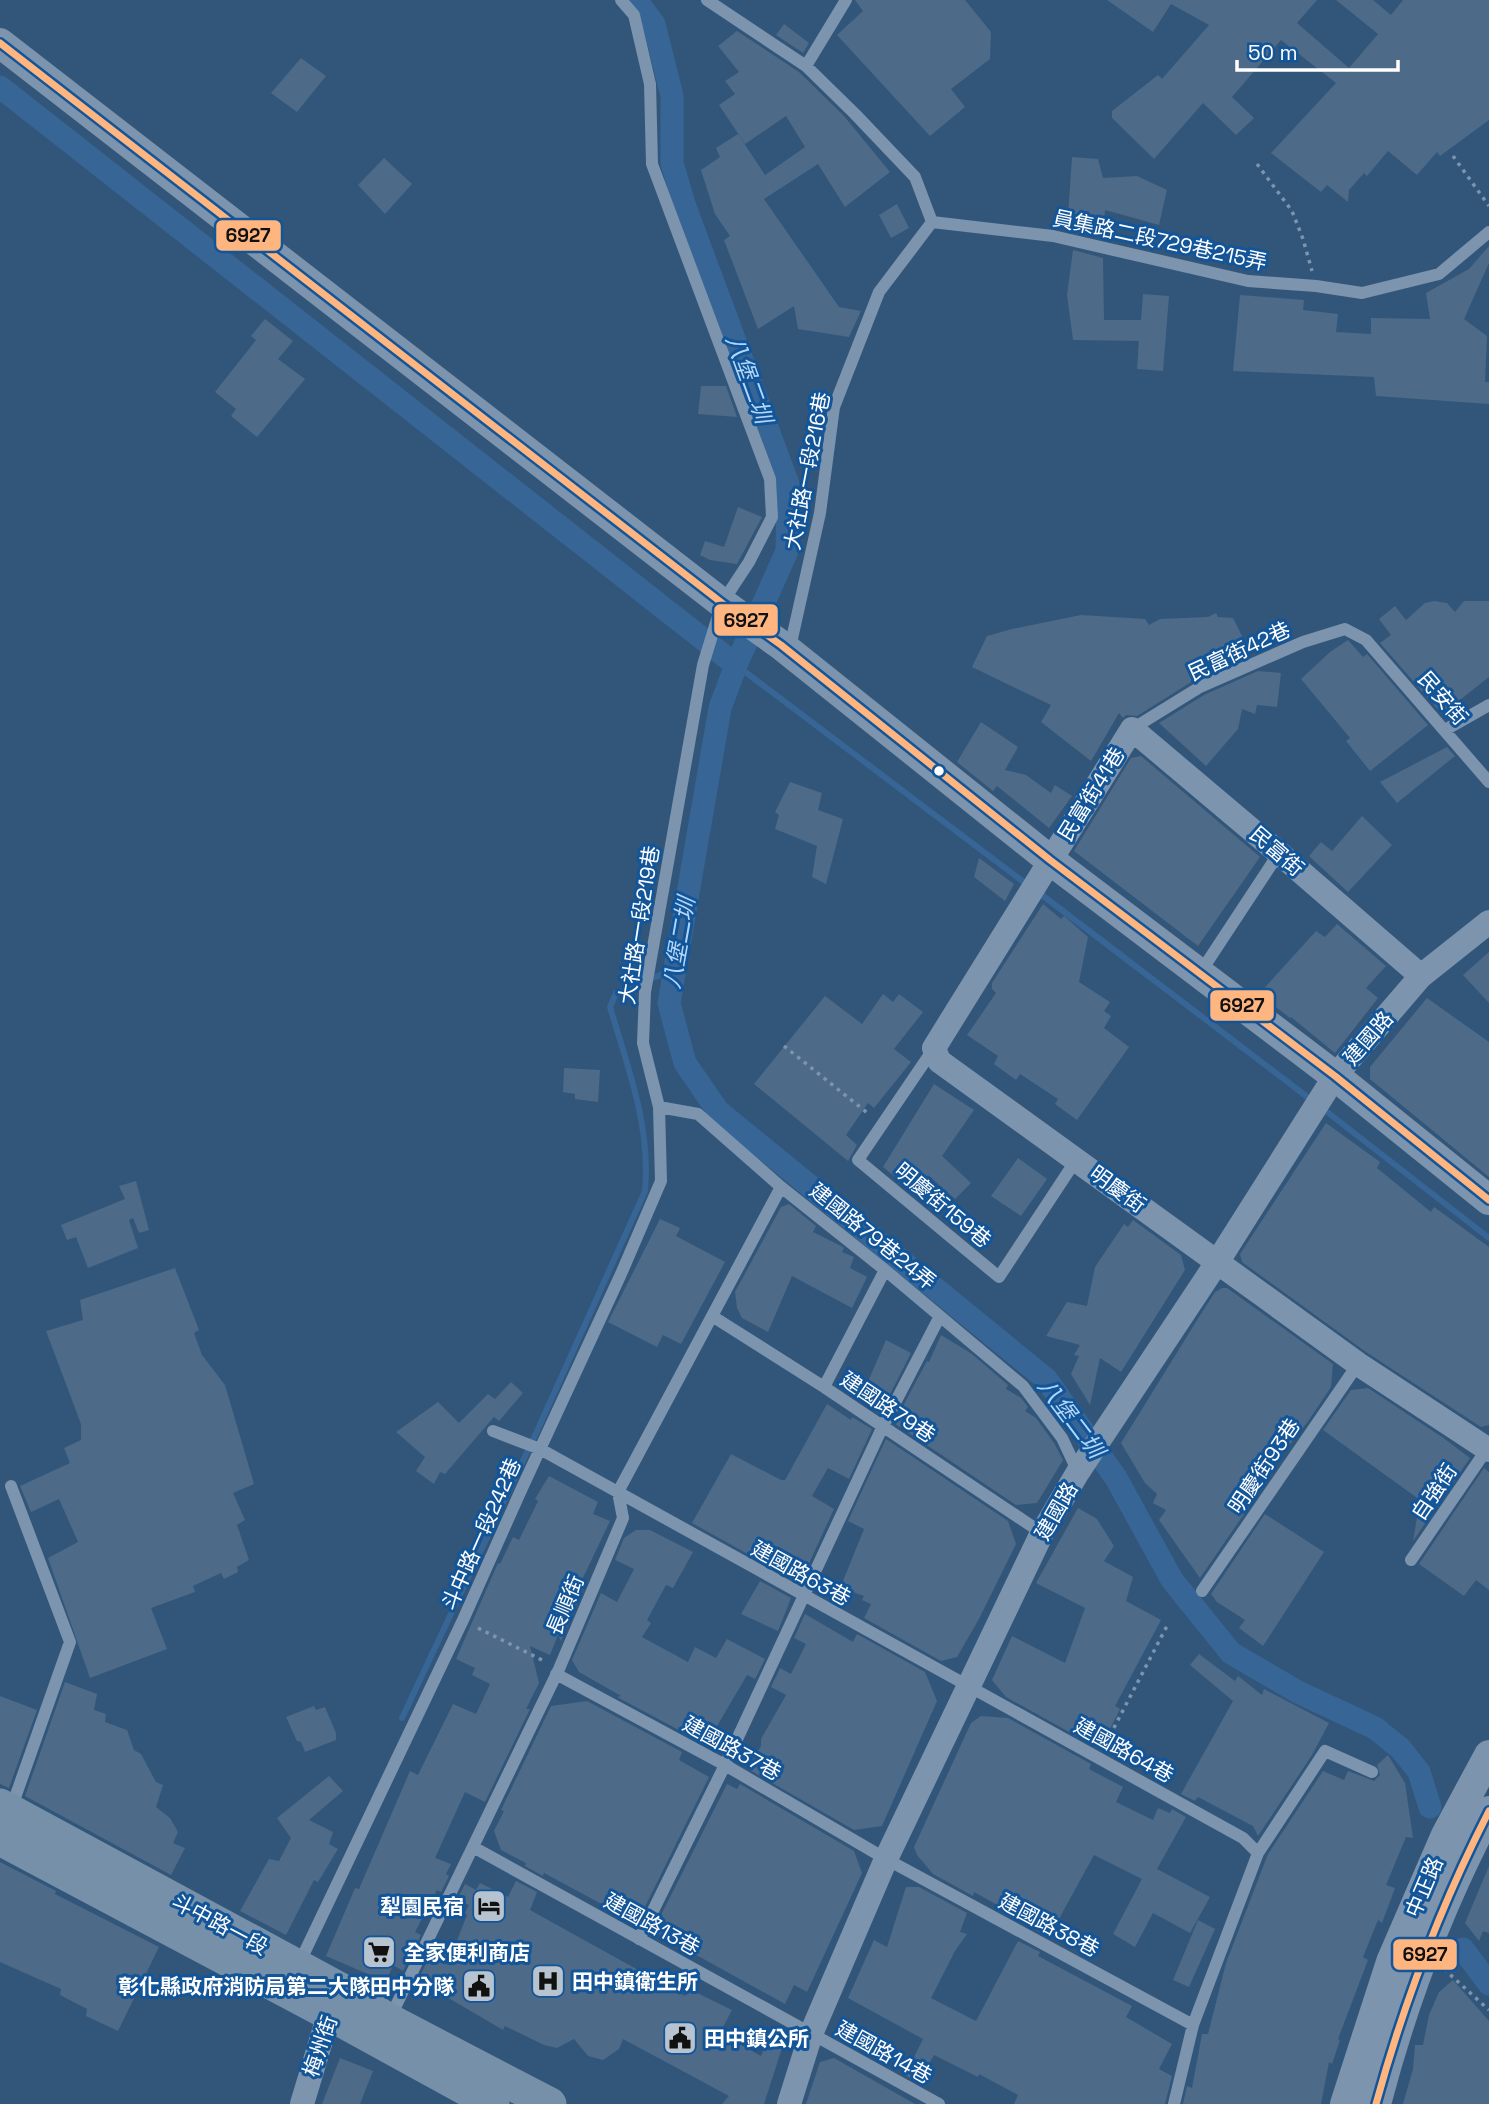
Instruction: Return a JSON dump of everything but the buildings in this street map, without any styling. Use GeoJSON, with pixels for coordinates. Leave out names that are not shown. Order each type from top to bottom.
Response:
{"type":"FeatureCollection","features":[{"type":"Feature","properties":{"kind":"main road","name":"斗中路一段"},"geometry":{"type":"LineString","coordinates":[[3,1823],[337,2003],[493,2104]]}},
{"type":"Feature","properties":{"kind":"main road","name":"斗中路一段"},"geometry":{"type":"LineString","coordinates":[[207,1933],[298,1966],[337,2003]]}},
{"type":"Feature","properties":{"kind":"main road","name":"斗中路一段"},"geometry":{"type":"LineString","coordinates":[[384,2031],[550,2104]]}},
{"type":"Feature","properties":{"kind":"street"},"geometry":{"type":"LineString","coordinates":[[0,43],[785,649],[1050,860],[1335,1076],[1489,1200]]}},
{"type":"Feature","properties":{"kind":"street","name":"民富街"},"geometry":{"type":"LineString","coordinates":[[1132,729],[1421,976]]}},
{"type":"Feature","properties":{"kind":"street","name":"民富街41巷"},"geometry":{"type":"LineString","coordinates":[[1050,860],[1132,729]]}},
{"type":"Feature","properties":{"kind":"street"},"geometry":{"type":"LineString","coordinates":[[934,1048],[1050,860]]}},
{"type":"Feature","properties":{"kind":"street","name":"建國路"},"geometry":{"type":"LineString","coordinates":[[789,2104],[811,2034],[886,1859],[1042,1533],[1077,1472],[1217,1261],[1335,1076],[1421,976],[1489,922]]}},
{"type":"Feature","properties":{"kind":"street","name":"明慶街"},"geometry":{"type":"LineString","coordinates":[[934,1048],[939,1061],[1358,1364],[1488,1448]]}},
{"type":"Feature","properties":{"kind":"street","name":"中正路"},"geometry":{"type":"LineString","coordinates":[[1376,2104],[1389,2053],[1426,1953],[1443,1874],[1446,1835],[1489,1755]]}},
{"type":"Feature","properties":{"kind":"street","name":"中正路"},"geometry":{"type":"LineString","coordinates":[[1345,2104],[1391,1962],[1443,1874],[1489,1811]]}},
{"type":"Feature","properties":{"kind":"street","name":"梅州街"},"geometry":{"type":"LineString","coordinates":[[302,2104],[337,2003]]}},
{"type":"Feature","properties":{"kind":"lane","name":"大社路一段219巷"},"geometry":{"type":"LineString","coordinates":[[621,0],[634,15],[650,84],[652,164],[770,479],[772,517],[724,604],[703,665],[645,992],[643,1043],[659,1108]]}},
{"type":"Feature","properties":{"kind":"lane"},"geometry":{"type":"LineString","coordinates":[[707,0],[806,66],[915,177],[932,222]]}},
{"type":"Feature","properties":{"kind":"lane"},"geometry":{"type":"LineString","coordinates":[[806,66],[846,0]]}},
{"type":"Feature","properties":{"kind":"lane","name":"員集路二段729巷215弄"},"geometry":{"type":"LineString","coordinates":[[932,222],[1053,236],[1248,281],[1316,286],[1362,293],[1439,274],[1489,232]]}},
{"type":"Feature","properties":{"kind":"lane","name":"大社路一段216巷"},"geometry":{"type":"LineString","coordinates":[[785,649],[820,513],[834,407],[879,292],[932,222]]}},
{"type":"Feature","properties":{"kind":"lane","name":"民富街42巷"},"geometry":{"type":"LineString","coordinates":[[1132,729],[1200,687],[1303,642],[1345,629],[1366,640]]}},
{"type":"Feature","properties":{"kind":"lane","name":"民安街"},"geometry":{"type":"LineString","coordinates":[[1366,640],[1489,782]]}},
{"type":"Feature","properties":{"kind":"lane"},"geometry":{"type":"LineString","coordinates":[[1445,730],[1489,705]]}},
{"type":"Feature","properties":{"kind":"lane"},"geometry":{"type":"LineString","coordinates":[[1200,974],[1279,853]]}},
{"type":"Feature","properties":{"kind":"lane","name":"明慶街159巷"},"geometry":{"type":"LineString","coordinates":[[934,1048],[858,1160],[999,1277],[1076,1160]]}},
{"type":"Feature","properties":{"kind":"lane"},"geometry":{"type":"LineString","coordinates":[[618,1492],[781,1187],[698,1114],[659,1108]]}},
{"type":"Feature","properties":{"kind":"lane","name":"斗中路一段242巷"},"geometry":{"type":"LineString","coordinates":[[298,1966],[463,1620],[621,1275],[661,1181],[659,1108]]}},
{"type":"Feature","properties":{"kind":"lane","name":"建國路79巷24弄"},"geometry":{"type":"LineString","coordinates":[[781,1187],[886,1270],[1023,1386],[1062,1438],[1077,1472]]}},
{"type":"Feature","properties":{"kind":"lane"},"geometry":{"type":"LineString","coordinates":[[824,1387],[886,1270]]}},
{"type":"Feature","properties":{"kind":"lane","name":"建國路79巷"},"geometry":{"type":"LineString","coordinates":[[712,1316],[824,1387],[1042,1533]]}},
{"type":"Feature","properties":{"kind":"lane","name":"建國路79巷24弄"},"geometry":{"type":"LineString","coordinates":[[639,1939],[725,1765],[882,1427],[940,1316]]}},
{"type":"Feature","properties":{"kind":"lane","name":"明慶街93巷"},"geometry":{"type":"LineString","coordinates":[[1202,1591],[1358,1364]]}},
{"type":"Feature","properties":{"kind":"lane","name":"建國路63巷"},"geometry":{"type":"LineString","coordinates":[[493,1431],[540,1449],[967,1686]]}},
{"type":"Feature","properties":{"kind":"lane","name":"自強街"},"geometry":{"type":"LineString","coordinates":[[1411,1560],[1488,1448]]}},
{"type":"Feature","properties":{"kind":"lane"},"geometry":{"type":"LineString","coordinates":[[3,1823],[69,1642],[10,1486]]}},
{"type":"Feature","properties":{"kind":"lane","name":"長順街"},"geometry":{"type":"LineString","coordinates":[[384,2031],[558,1671],[623,1518],[618,1492]]}},
{"type":"Feature","properties":{"kind":"lane","name":"建國路37巷"},"geometry":{"type":"LineString","coordinates":[[558,1671],[886,1859]]}},
{"type":"Feature","properties":{"kind":"lane","name":"建國路64巷"},"geometry":{"type":"LineString","coordinates":[[967,1686],[1243,1838],[1258,1853]]}},
{"type":"Feature","properties":{"kind":"lane"},"geometry":{"type":"LineString","coordinates":[[1174,2104],[1193,2025],[1258,1853],[1325,1751],[1372,1772]]}},
{"type":"Feature","properties":{"kind":"lane","name":"建國路13巷"},"geometry":{"type":"LineString","coordinates":[[474,1847],[811,2034]]}},
{"type":"Feature","properties":{"kind":"lane","name":"建國路38巷"},"geometry":{"type":"LineString","coordinates":[[886,1859],[1193,2025]]}},
{"type":"Feature","properties":{"kind":"lane","name":"建國路14巷"},"geometry":{"type":"LineString","coordinates":[[811,2034],[939,2104]]}},
{"type":"Feature","properties":{"kind":"path"},"geometry":{"type":"LineString","coordinates":[[1453,156],[1489,206]]}},
{"type":"Feature","properties":{"kind":"path"},"geometry":{"type":"LineString","coordinates":[[1256,164],[1292,211],[1316,286]]}},
{"type":"Feature","properties":{"kind":"path"},"geometry":{"type":"LineString","coordinates":[[784,1046],[882,1125]]}},
{"type":"Feature","properties":{"kind":"path"},"geometry":{"type":"LineString","coordinates":[[463,1620],[558,1671]]}},
{"type":"Feature","properties":{"kind":"path"},"geometry":{"type":"LineString","coordinates":[[1098,1758],[1168,1624]]}},
{"type":"Feature","properties":{"kind":"path"},"geometry":{"type":"LineString","coordinates":[[1426,1953],[1489,2010]]}},
{"type":"Feature","properties":{"kind":"waterway","name":"八堡二圳"},"geometry":{"type":"LineString","coordinates":[[636,0],[654,24],[672,96],[672,163],[684,204],[788,484],[787,551],[736,665],[720,708],[669,1003],[685,1063],[718,1111],[1046,1379],[1116,1478],[1172,1580],[1231,1653],[1298,1692],[1375,1728],[1401,1749],[1419,1772],[1430,1807]]}},
{"type":"Feature","properties":{"kind":"waterway"},"geometry":{"type":"LineString","coordinates":[[0,87],[736,665]]}},
{"type":"Feature","properties":{"kind":"waterway"},"geometry":{"type":"LineString","coordinates":[[736,665],[1029,886]]}},
{"type":"Feature","properties":{"kind":"waterway"},"geometry":{"type":"LineString","coordinates":[[1038,892],[1314,1102]]}},
{"type":"Feature","properties":{"kind":"waterway"},"geometry":{"type":"LineString","coordinates":[[402,1718],[537,1431],[645,1191],[645,1144],[641,1121],[631,1075],[610,1007],[616,993],[675,969]]}},
{"type":"Feature","properties":{"kind":"waterway"},"geometry":{"type":"LineString","coordinates":[[1322,1108],[1489,1238]]}},
{"type":"Feature","properties":{"kind":"waterway","name":"八堡二圳"},"geometry":{"type":"LineString","coordinates":[[1463,1949],[1489,1984]]}},
{"type":"Feature","properties":{"kind":"transit line","name":"6927"},"geometry":{"type":"LineString","coordinates":[[0,43],[722,603],[781,645],[1050,860],[1335,1076],[1489,1200]]}},
{"type":"Feature","properties":{"kind":"transit line","name":"6927"},"geometry":{"type":"LineString","coordinates":[[1376,2104],[1425,1954],[1489,1811]]}},
{"type":"Feature","properties":{"kind":"place","name":"犁園民宿"},"geometry":{"type":"Point","coordinates":[489,1906]}},
{"type":"Feature","properties":{"kind":"place","name":"全家便利商店"},"geometry":{"type":"Point","coordinates":[379,1952]}},
{"type":"Feature","properties":{"kind":"place","name":"田中鎮衛生所"},"geometry":{"type":"Point","coordinates":[548,1981]}},
{"type":"Feature","properties":{"kind":"place","name":"彰化縣政府消防局第二大隊田中分隊"},"geometry":{"type":"Point","coordinates":[479,1986]}},
{"type":"Feature","properties":{"kind":"place","name":"田中鎮公所"},"geometry":{"type":"Point","coordinates":[680,2038]}}]}
